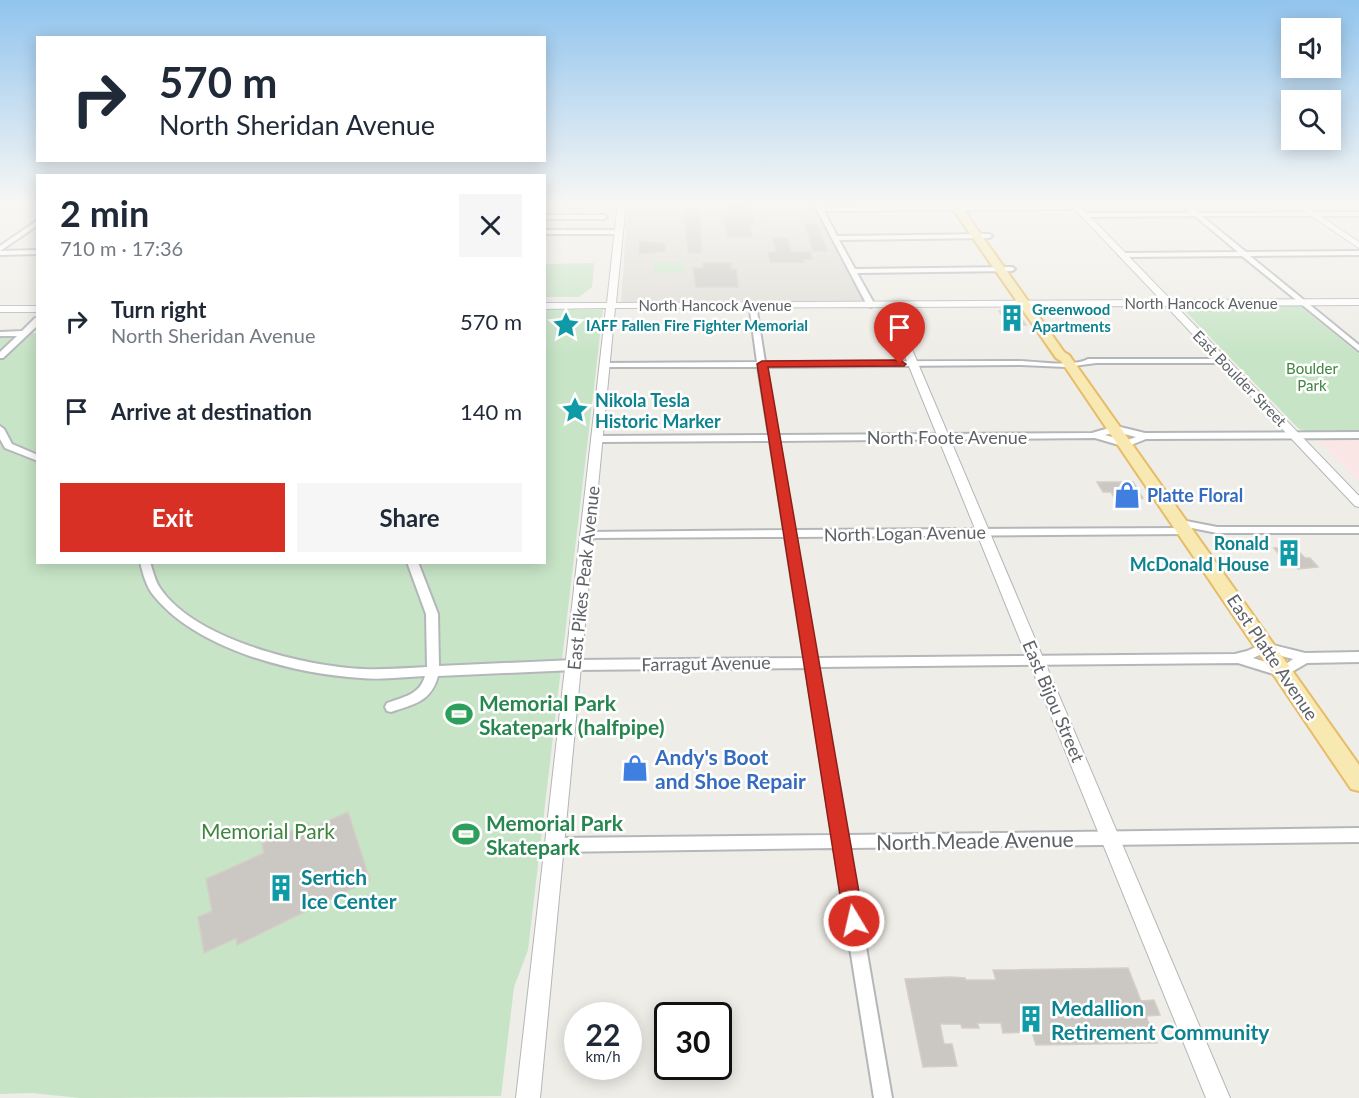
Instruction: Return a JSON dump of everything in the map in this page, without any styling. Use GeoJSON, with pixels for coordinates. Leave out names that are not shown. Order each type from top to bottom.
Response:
{"type":"FeatureCollection","features":[{"type":"Feature","properties":{"kind":"main road","name":"East Pikes Peak Avenue"},"geometry":{"type":"LineString","coordinates":[[528,1098],[617,253]]}},
{"type":"Feature","properties":{"kind":"main road","name":"East Platte Avenue"},"geometry":{"type":"LineString","coordinates":[[987,253],[1060,355],[1069,362]]}},
{"type":"Feature","properties":{"kind":"main road","name":"East Platte Avenue"},"geometry":{"type":"LineString","coordinates":[[1001,253],[1036,304],[1069,362],[1358,783]]}},
{"type":"Feature","properties":{"kind":"main road","name":"East Boulder Street"},"geometry":{"type":"LineString","coordinates":[[1122,255],[1359,503]]}},
{"type":"Feature","properties":{"kind":"main road","name":"North Hancock Avenue"},"geometry":{"type":"LineString","coordinates":[[546,306],[1359,302]]}},
{"type":"Feature","properties":{"kind":"main road","name":"East Bijou Street"},"geometry":{"type":"LineString","coordinates":[[888,304],[1112,838],[1218,1098]]}},
{"type":"Feature","properties":{"kind":"main road"},"geometry":{"type":"LineString","coordinates":[[0,309],[36,309]]}},
{"type":"Feature","properties":{"kind":"street"},"geometry":{"type":"LineString","coordinates":[[843,253],[871,304]]}},
{"type":"Feature","properties":{"kind":"street"},"geometry":{"type":"LineString","coordinates":[[1122,255],[1331,253]]}},
{"type":"Feature","properties":{"kind":"street"},"geometry":{"type":"LineString","coordinates":[[1244,254],[1359,349]]}},
{"type":"Feature","properties":{"kind":"street"},"geometry":{"type":"LineString","coordinates":[[853,271],[1012,269]]}},
{"type":"Feature","properties":{"kind":"street"},"geometry":{"type":"LineString","coordinates":[[752,305],[884,1098]]}},
{"type":"Feature","properties":{"kind":"street"},"geometry":{"type":"LineString","coordinates":[[0,356],[36,322]]}},
{"type":"Feature","properties":{"kind":"street"},"geometry":{"type":"LineString","coordinates":[[0,334],[24,333]]}},
{"type":"Feature","properties":{"kind":"street"},"geometry":{"type":"LineString","coordinates":[[605,365],[1224,361]]}},
{"type":"Feature","properties":{"kind":"street"},"geometry":{"type":"LineString","coordinates":[[0,429],[6,443],[14,450],[36,457]]}},
{"type":"Feature","properties":{"kind":"street","name":"North Foote Avenue"},"geometry":{"type":"LineString","coordinates":[[598,439],[1093,435],[1116,429],[1145,436],[1359,435]]}},
{"type":"Feature","properties":{"kind":"street"},"geometry":{"type":"LineString","coordinates":[[1093,435],[1126,444],[1145,436]]}},
{"type":"Feature","properties":{"kind":"street"},"geometry":{"type":"LineString","coordinates":[[1186,530],[1217,530]]}},
{"type":"Feature","properties":{"kind":"street","name":"North Logan Avenue"},"geometry":{"type":"LineString","coordinates":[[587,535],[1359,530]]}},
{"type":"Feature","properties":{"kind":"street","name":"Farragut Avenue"},"geometry":{"type":"LineString","coordinates":[[146,564],[151,582],[170,606],[194,624],[235,644],[277,659],[328,672],[365,674],[574,665],[1236,658],[1251,655],[1265,647]]}},
{"type":"Feature","properties":{"kind":"street"},"geometry":{"type":"LineString","coordinates":[[391,707],[421,696],[429,686],[433,670],[432,614],[413,564]]}},
{"type":"Feature","properties":{"kind":"street"},"geometry":{"type":"LineString","coordinates":[[1265,647],[1305,658],[1359,657]]}},
{"type":"Feature","properties":{"kind":"street"},"geometry":{"type":"LineString","coordinates":[[1236,658],[1283,672],[1305,658]]}},
{"type":"Feature","properties":{"kind":"street","name":"North Meade Avenue"},"geometry":{"type":"LineString","coordinates":[[554,845],[1359,835]]}},
{"type":"Feature","properties":{"kind":"shaded area"},"geometry":{"type":"Polygon","coordinates":[[[624,253],[839,253],[865,301],[621,302],[624,253]]]}},
{"type":"Feature","properties":{"kind":"shaded area"},"geometry":{"type":"Polygon","coordinates":[[[1318,440],[1359,440],[1359,482],[1318,440]]]}},
{"type":"Feature","properties":{"kind":"green space"},"geometry":{"type":"Polygon","coordinates":[[[654,262],[684,262],[684,273],[653,273],[654,262]]]}},
{"type":"Feature","properties":{"kind":"green space"},"geometry":{"type":"Polygon","coordinates":[[[594,263],[592,287],[579,297],[546,297],[546,264],[594,263]]]}},
{"type":"Feature","properties":{"kind":"green space","name":"Boulder Park"},"geometry":{"type":"Polygon","coordinates":[[[1299,305],[1359,354],[1359,432],[1310,432],[1299,429],[1180,306],[1299,305]]]}},
{"type":"Feature","properties":{"kind":"green space","name":"Memorial Park"},"geometry":{"type":"Polygon","coordinates":[[[546,309],[603,310],[528,950],[514,987],[501,1096],[80,1098],[32,1093],[0,1094],[0,336],[36,333],[36,564],[546,564],[546,309]]]}},
{"type":"Feature","properties":{"kind":"building"},"geometry":{"type":"Polygon","coordinates":[[[768,253],[810,253],[812,259],[803,259],[805,262],[771,262],[768,253]]]}},
{"type":"Feature","properties":{"kind":"building"},"geometry":{"type":"Polygon","coordinates":[[[703,263],[731,263],[731,269],[736,269],[738,287],[696,287],[693,268],[703,268],[703,263]]]}},
{"type":"Feature","properties":{"kind":"building","name":"Greenwood Apartments"},"geometry":{"type":"Polygon","coordinates":[[[1016,310],[1026,325],[1008,325],[999,311],[1016,310]]]}},
{"type":"Feature","properties":{"kind":"building","name":"Platte Floral"},"geometry":{"type":"Polygon","coordinates":[[[1097,482],[1133,482],[1143,498],[1132,501],[1134,504],[1118,504],[1111,492],[1103,492],[1097,482]]]}},
{"type":"Feature","properties":{"kind":"building","name":"Ronald McDonald House"},"geometry":{"type":"Polygon","coordinates":[[[1293,546],[1318,567],[1298,569],[1294,563],[1286,563],[1274,548],[1293,546]]]}},
{"type":"Feature","properties":{"kind":"building","name":"Sertich Ice Center"},"geometry":{"type":"Polygon","coordinates":[[[348,812],[370,880],[237,945],[236,938],[204,953],[198,917],[212,911],[206,879],[264,853],[262,844],[308,823],[310,829],[348,812]]]}},
{"type":"Feature","properties":{"kind":"building","name":"Medallion Retirement Community"},"geometry":{"type":"Polygon","coordinates":[[[1128,968],[1141,1001],[1154,1000],[1160,1015],[1146,1016],[1157,1043],[1036,1045],[1032,1032],[1003,1033],[1001,1023],[977,1023],[979,1028],[962,1028],[961,1024],[940,1024],[944,1044],[952,1044],[957,1066],[923,1067],[905,979],[950,977],[966,980],[996,980],[993,970],[1128,968]]]}},
{"type":"Feature","properties":{"kind":"place","name":"Greenwood Apartments"},"geometry":{"type":"Point","coordinates":[1012,318]}},
{"type":"Feature","properties":{"kind":"place","name":"IAFF Fallen Fire Fighter Memorial"},"geometry":{"type":"Point","coordinates":[566,325]}},
{"type":"Feature","properties":{"kind":"place","name":"Nikola Tesla Historic Marker"},"geometry":{"type":"Point","coordinates":[575,410]}},
{"type":"Feature","properties":{"kind":"place","name":"Platte Floral"},"geometry":{"type":"Point","coordinates":[1127,495]}},
{"type":"Feature","properties":{"kind":"place","name":"Ronald McDonald House"},"geometry":{"type":"Point","coordinates":[1289,553]}},
{"type":"Feature","properties":{"kind":"place","name":"Memorial Park Skatepark (halfpipe)"},"geometry":{"type":"Point","coordinates":[459,714]}},
{"type":"Feature","properties":{"kind":"place","name":"Andy's Boot and Shoe Repair"},"geometry":{"type":"Point","coordinates":[635,768]}},
{"type":"Feature","properties":{"kind":"place","name":"Memorial Park Skatepark"},"geometry":{"type":"Point","coordinates":[466,834]}},
{"type":"Feature","properties":{"kind":"place","name":"Sertich Ice Center"},"geometry":{"type":"Point","coordinates":[281,888]}},
{"type":"Feature","properties":{"kind":"place","name":"Medallion Retirement Community"},"geometry":{"type":"Point","coordinates":[1031,1019]}},
{"type":"Feature","properties":{"kind":"route"},"geometry":{"type":"LineString","coordinates":[[854,921],[762,364],[900,364]]}}]}
